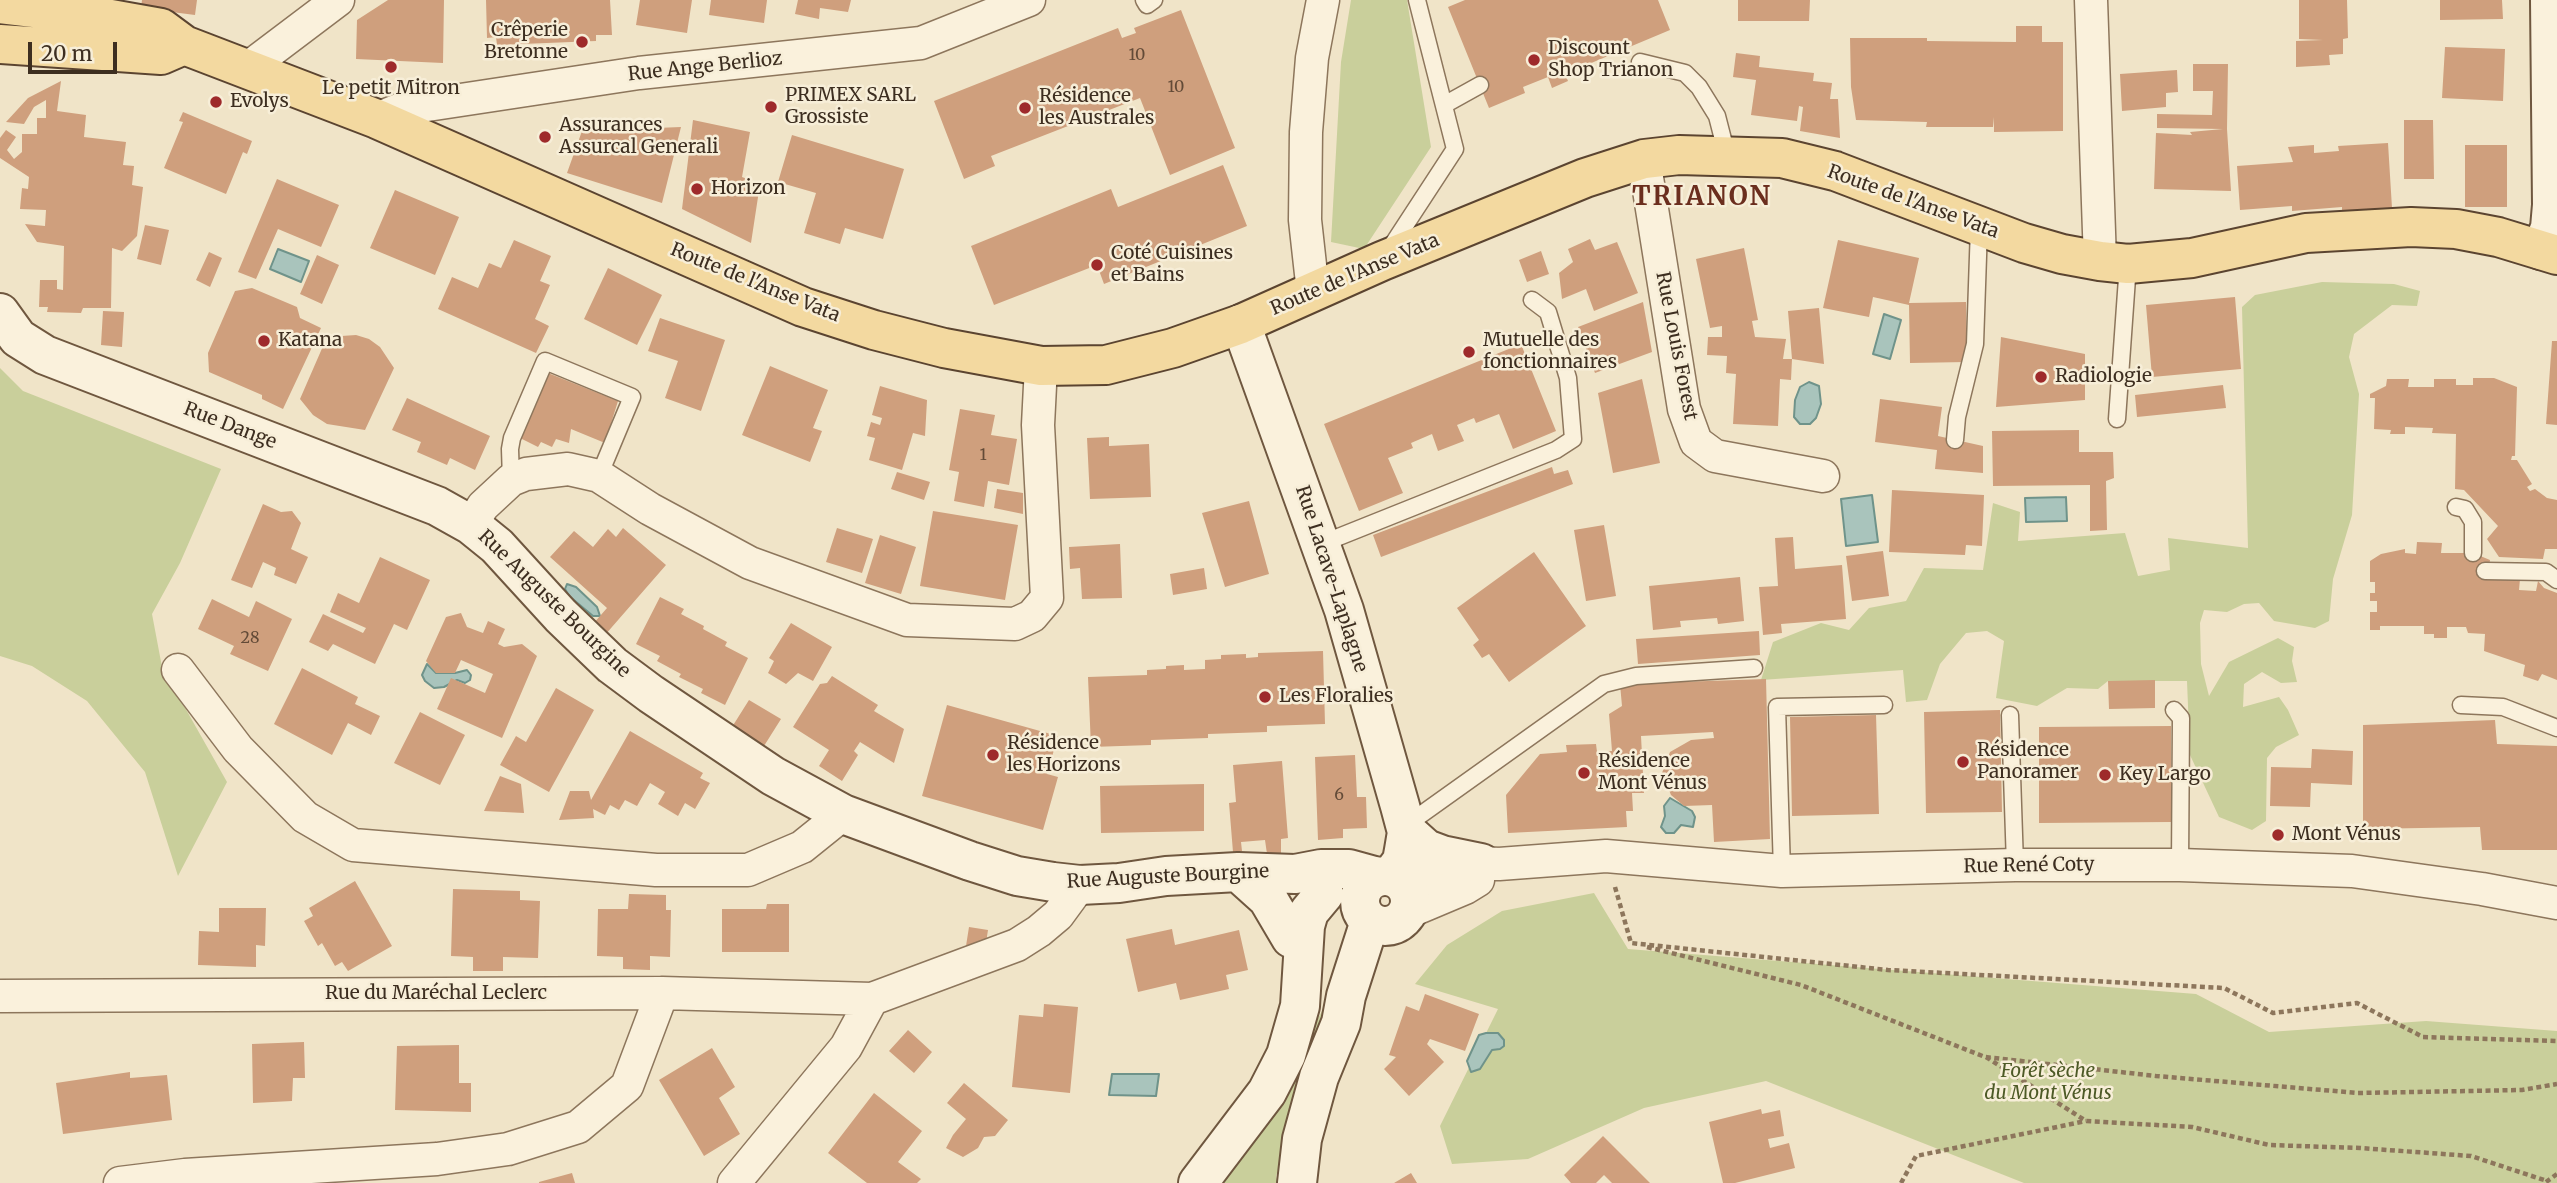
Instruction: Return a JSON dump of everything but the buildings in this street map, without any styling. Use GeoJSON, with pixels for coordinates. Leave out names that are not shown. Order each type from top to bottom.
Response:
{"type":"FeatureCollection","features":[{"type":"Feature","properties":{"kind":"main road","name":"Route de l'Anse Vata"},"geometry":{"type":"LineString","coordinates":[[0,4],[83,14],[161,28],[184,45],[377,119],[803,307],[874,330],[944,348],[1041,366],[1106,365],[1174,348],[1241,324],[1382,261],[1585,178],[1644,159],[1679,155],[1782,158],[1835,171],[1979,227],[2062,254],[2114,262],[2192,258],[2306,233],[2376,229],[2456,229],[2498,237],[2549,252]]}},
{"type":"Feature","properties":{"kind":"main road"},"geometry":{"type":"LineString","coordinates":[[0,44],[161,55],[184,45]]}},
{"type":"Feature","properties":{"kind":"street"},"geometry":{"type":"LineString","coordinates":[[248,68],[338,0]]}},
{"type":"Feature","properties":{"kind":"street","name":"Rue Ange Berlioz"},"geometry":{"type":"LineString","coordinates":[[377,119],[401,109],[639,73],[921,43],[1029,0]]}},
{"type":"Feature","properties":{"kind":"street"},"geometry":{"type":"LineString","coordinates":[[1313,292],[1305,220],[1306,132],[1312,58],[1323,0]]}},
{"type":"Feature","properties":{"kind":"street"},"geometry":{"type":"LineString","coordinates":[[2091,0],[2114,262]]}},
{"type":"Feature","properties":{"kind":"street"},"geometry":{"type":"LineString","coordinates":[[2549,252],[2552,205],[2550,0]]}},
{"type":"Feature","properties":{"kind":"street","name":"Rue Louis Forest"},"geometry":{"type":"LineString","coordinates":[[1644,159],[1684,409],[1696,442],[1715,456],[1823,476]]}},
{"type":"Feature","properties":{"kind":"street","name":"Rue Dange"},"geometry":{"type":"LineString","coordinates":[[0,313],[18,338],[45,355],[437,506],[471,525]]}},
{"type":"Feature","properties":{"kind":"street","name":"Rue Lacave-Laplagne"},"geometry":{"type":"LineString","coordinates":[[1241,324],[1344,610],[1406,829],[1402,861],[1349,986],[1341,1023],[1319,1077],[1302,1139],[1297,1183]]}},
{"type":"Feature","properties":{"kind":"street","name":"Rue Auguste Bourgine"},"geometry":{"type":"LineString","coordinates":[[1041,366],[1038,425],[1047,598],[1032,616],[1015,624],[907,620],[750,563],[649,509],[599,476],[569,469],[526,474],[511,480],[483,506],[471,525],[497,546],[612,665],[773,775],[843,814],[1017,876],[1080,885],[1238,872],[1300,880],[1386,900]]}},
{"type":"Feature","properties":{"kind":"street"},"geometry":{"type":"LineString","coordinates":[[178,670],[237,749],[305,817],[353,845],[656,870],[748,870],[802,847],[843,814]]}},
{"type":"Feature","properties":{"kind":"street"},"geometry":{"type":"LineString","coordinates":[[1406,829],[1426,849],[1441,855],[1490,863]]}},
{"type":"Feature","properties":{"kind":"street","name":"Rue René Coty"},"geometry":{"type":"LineString","coordinates":[[1490,863],[1606,856],[1782,871],[2015,865],[2180,865],[2352,871],[2482,889],[2557,904]]}},
{"type":"Feature","properties":{"kind":"street"},"geometry":{"type":"LineString","coordinates":[[1386,900],[1465,888],[1490,863]]}},
{"type":"Feature","properties":{"kind":"street"},"geometry":{"type":"LineString","coordinates":[[1238,872],[1268,899],[1291,938],[1301,980]]}},
{"type":"Feature","properties":{"kind":"street"},"geometry":{"type":"LineString","coordinates":[[1291,938],[1300,880]]}},
{"type":"Feature","properties":{"kind":"street"},"geometry":{"type":"LineString","coordinates":[[1198,1183],[1267,1092],[1295,1030],[1300,1006],[1305,926],[1309,912],[1300,880]]}},
{"type":"Feature","properties":{"kind":"street"},"geometry":{"type":"LineString","coordinates":[[734,1183],[846,1047],[872,999],[1017,945],[1058,915],[1080,885]]}},
{"type":"Feature","properties":{"kind":"street"},"geometry":{"type":"LineString","coordinates":[[120,1183],[185,1175],[437,1159],[508,1149],[578,1127],[626,1086],[662,993]]}},
{"type":"Feature","properties":{"kind":"street","name":"Rue du Maréchal Leclerc"},"geometry":{"type":"LineString","coordinates":[[0,996],[662,993],[872,999]]}},
{"type":"Feature","properties":{"kind":"lane"},"geometry":{"type":"LineString","coordinates":[[1144,0],[1147,5],[1154,0]]}},
{"type":"Feature","properties":{"kind":"lane"},"geometry":{"type":"LineString","coordinates":[[1382,261],[1455,149],[1417,0]]}},
{"type":"Feature","properties":{"kind":"lane"},"geometry":{"type":"LineString","coordinates":[[1640,62],[1685,73],[1699,87],[1717,116],[1727,155]]}},
{"type":"Feature","properties":{"kind":"lane"},"geometry":{"type":"LineString","coordinates":[[1444,105],[1480,85]]}},
{"type":"Feature","properties":{"kind":"lane"},"geometry":{"type":"LineString","coordinates":[[1955,440],[1957,417],[1975,344],[1979,227]]}},
{"type":"Feature","properties":{"kind":"lane"},"geometry":{"type":"LineString","coordinates":[[2114,262],[2117,419]]}},
{"type":"Feature","properties":{"kind":"lane"},"geometry":{"type":"LineString","coordinates":[[1321,544],[1556,450],[1573,439],[1568,378],[1548,312],[1532,300]]}},
{"type":"Feature","properties":{"kind":"lane"},"geometry":{"type":"LineString","coordinates":[[511,480],[512,438],[544,360],[632,397],[599,476]]}},
{"type":"Feature","properties":{"kind":"lane"},"geometry":{"type":"LineString","coordinates":[[2456,507],[2465,509],[2473,522],[2473,552]]}},
{"type":"Feature","properties":{"kind":"lane"},"geometry":{"type":"LineString","coordinates":[[2485,571],[2546,572],[2557,580]]}},
{"type":"Feature","properties":{"kind":"lane"},"geometry":{"type":"LineString","coordinates":[[1406,829],[1604,684],[1636,676],[1754,668]]}},
{"type":"Feature","properties":{"kind":"lane"},"geometry":{"type":"LineString","coordinates":[[1782,871],[1777,707],[1884,705]]}},
{"type":"Feature","properties":{"kind":"lane"},"geometry":{"type":"LineString","coordinates":[[2462,705],[2503,707],[2557,728]]}},
{"type":"Feature","properties":{"kind":"lane"},"geometry":{"type":"LineString","coordinates":[[2174,710],[2181,718],[2180,865]]}},
{"type":"Feature","properties":{"kind":"lane"},"geometry":{"type":"LineString","coordinates":[[2010,715],[2015,865]]}},
{"type":"Feature","properties":{"kind":"path"},"geometry":{"type":"LineString","coordinates":[[1606,856],[1631,943]]}},
{"type":"Feature","properties":{"kind":"path"},"geometry":{"type":"LineString","coordinates":[[1631,943],[1888,970],[2224,988],[2273,1013],[2357,1003],[2423,1037],[2557,1041]]}},
{"type":"Feature","properties":{"kind":"path"},"geometry":{"type":"LineString","coordinates":[[1631,943],[1801,985],[1985,1057],[2086,1121]]}},
{"type":"Feature","properties":{"kind":"path"},"geometry":{"type":"LineString","coordinates":[[1985,1057],[2156,1076],[2358,1093],[2522,1090],[2557,1084]]}},
{"type":"Feature","properties":{"kind":"path"},"geometry":{"type":"LineString","coordinates":[[1901,1183],[1916,1156],[2086,1121],[2192,1127],[2269,1146],[2360,1148],[2470,1156],[2546,1182],[2557,1174]]}},
{"type":"Feature","properties":{"kind":"green space"},"geometry":{"type":"Polygon","coordinates":[[[1351,0],[1407,0],[1431,147],[1364,249],[1331,242],[1341,62],[1351,0]]]}},
{"type":"Feature","properties":{"kind":"green space"},"geometry":{"type":"Polygon","coordinates":[[[2322,282],[2394,284],[2420,291],[2417,306],[2392,305],[2354,334],[2349,357],[2359,394],[2352,515],[2333,579],[2329,621],[2315,628],[2274,621],[2259,603],[2244,604],[2227,612],[2204,610],[2200,623],[2201,664],[2209,696],[2229,662],[2278,638],[2294,647],[2292,661],[2297,682],[2281,683],[2262,672],[2244,684],[2243,707],[2279,697],[2299,735],[2276,747],[2267,758],[2266,821],[2252,830],[2219,817],[2190,755],[2187,681],[2108,681],[2098,689],[2067,688],[2037,706],[1996,698],[2004,641],[1987,631],[1966,633],[1940,664],[1927,700],[1906,702],[1903,670],[1761,680],[1773,642],[1821,623],[1849,630],[1869,608],[1906,601],[1924,568],[1983,570],[1993,503],[2020,512],[2018,541],[2125,533],[2138,576],[2170,570],[2168,538],[2248,548],[2242,307],[2255,295],[2322,282]]]}},
{"type":"Feature","properties":{"kind":"green space"},"geometry":{"type":"Polygon","coordinates":[[[0,368],[23,391],[221,469],[180,563],[152,614],[162,667],[227,782],[178,876],[145,772],[87,701],[32,666],[0,656],[0,368]]]}},
{"type":"Feature","properties":{"kind":"green space","name":"Forêt sèche du Mont Vénus"},"geometry":{"type":"Polygon","coordinates":[[[1594,893],[1628,949],[2196,994],[2269,1032],[2426,1021],[2557,1031],[2557,1183],[2024,1183],[1766,1081],[1644,1108],[1528,1159],[1452,1164],[1440,1126],[1498,1009],[1415,984],[1447,945],[1502,911],[1594,893]]]}},
{"type":"Feature","properties":{"kind":"green space"},"geometry":{"type":"Polygon","coordinates":[[[1342,971],[1276,1176],[1277,1183],[1212,1183],[1320,1015],[1342,971]]]}},
{"type":"Feature","properties":{"kind":"water"},"geometry":{"type":"Polygon","coordinates":[[[278,249],[309,261],[301,282],[270,269],[278,249]]]}},
{"type":"Feature","properties":{"kind":"water"},"geometry":{"type":"Polygon","coordinates":[[[1884,314],[1901,320],[1890,359],[1873,354],[1884,314]]]}},
{"type":"Feature","properties":{"kind":"water"},"geometry":{"type":"Polygon","coordinates":[[[1809,382],[1819,386],[1821,404],[1816,418],[1810,424],[1800,424],[1794,417],[1795,400],[1800,387],[1809,382]]]}},
{"type":"Feature","properties":{"kind":"water"},"geometry":{"type":"Polygon","coordinates":[[[1872,495],[1878,542],[1846,546],[1841,499],[1872,495]]]}},
{"type":"Feature","properties":{"kind":"water"},"geometry":{"type":"Polygon","coordinates":[[[2066,497],[2067,521],[2026,522],[2025,498],[2066,497]]]}},
{"type":"Feature","properties":{"kind":"water"},"geometry":{"type":"Polygon","coordinates":[[[567,584],[576,587],[597,607],[600,616],[593,616],[569,596],[565,589],[567,584]]]}},
{"type":"Feature","properties":{"kind":"water"},"geometry":{"type":"Polygon","coordinates":[[[427,664],[436,673],[467,670],[471,675],[470,680],[465,683],[457,680],[444,687],[434,688],[422,675],[427,664]]]}},
{"type":"Feature","properties":{"kind":"water"},"geometry":{"type":"Polygon","coordinates":[[[1670,798],[1692,811],[1695,817],[1693,827],[1681,825],[1674,833],[1666,833],[1661,827],[1665,816],[1664,806],[1670,798]]]}},
{"type":"Feature","properties":{"kind":"water"},"geometry":{"type":"Polygon","coordinates":[[[1498,1033],[1504,1040],[1504,1046],[1492,1050],[1480,1069],[1471,1072],[1467,1061],[1479,1035],[1498,1033]]]}},
{"type":"Feature","properties":{"kind":"water"},"geometry":{"type":"Polygon","coordinates":[[[1112,1074],[1159,1074],[1156,1096],[1109,1095],[1112,1074]]]}},
{"type":"Feature","properties":{"kind":"place","name":"Crêperie Bretonne"},"geometry":{"type":"Point","coordinates":[582,42]}},
{"type":"Feature","properties":{"kind":"place","name":"Discount Shop Trianon"},"geometry":{"type":"Point","coordinates":[1534,60]}},
{"type":"Feature","properties":{"kind":"place","name":"Le petit Mitron"},"geometry":{"type":"Point","coordinates":[391,67]}},
{"type":"Feature","properties":{"kind":"place","name":"Evolys"},"geometry":{"type":"Point","coordinates":[216,102]}},
{"type":"Feature","properties":{"kind":"place","name":"PRIMEX SARL Grossiste"},"geometry":{"type":"Point","coordinates":[771,107]}},
{"type":"Feature","properties":{"kind":"place","name":"Résidence les Australes"},"geometry":{"type":"Point","coordinates":[1025,108]}},
{"type":"Feature","properties":{"kind":"place","name":"Assurances Assurcal Generali"},"geometry":{"type":"Point","coordinates":[545,137]}},
{"type":"Feature","properties":{"kind":"place","name":"Horizon"},"geometry":{"type":"Point","coordinates":[697,189]}},
{"type":"Feature","properties":{"kind":"place","name":"Coté Cuisines et Bains"},"geometry":{"type":"Point","coordinates":[1097,265]}},
{"type":"Feature","properties":{"kind":"place","name":"Katana"},"geometry":{"type":"Point","coordinates":[264,341]}},
{"type":"Feature","properties":{"kind":"place","name":"Mutuelle des fonctionnaires"},"geometry":{"type":"Point","coordinates":[1469,352]}},
{"type":"Feature","properties":{"kind":"place","name":"Radiologie"},"geometry":{"type":"Point","coordinates":[2041,377]}},
{"type":"Feature","properties":{"kind":"place","name":"Les Floralies"},"geometry":{"type":"Point","coordinates":[1265,697]}},
{"type":"Feature","properties":{"kind":"place","name":"Résidence les Horizons"},"geometry":{"type":"Point","coordinates":[993,755]}},
{"type":"Feature","properties":{"kind":"place","name":"Résidence Panoramer"},"geometry":{"type":"Point","coordinates":[1963,762]}},
{"type":"Feature","properties":{"kind":"place","name":"Résidence Mont Vénus"},"geometry":{"type":"Point","coordinates":[1584,773]}},
{"type":"Feature","properties":{"kind":"place","name":"Key Largo"},"geometry":{"type":"Point","coordinates":[2105,775]}},
{"type":"Feature","properties":{"kind":"place","name":"Mont Vénus"},"geometry":{"type":"Point","coordinates":[2278,835]}},
{"type":"Feature","properties":{"kind":"district","name":"TRIANON"},"geometry":{"type":"Point","coordinates":[1702,198]}}]}
